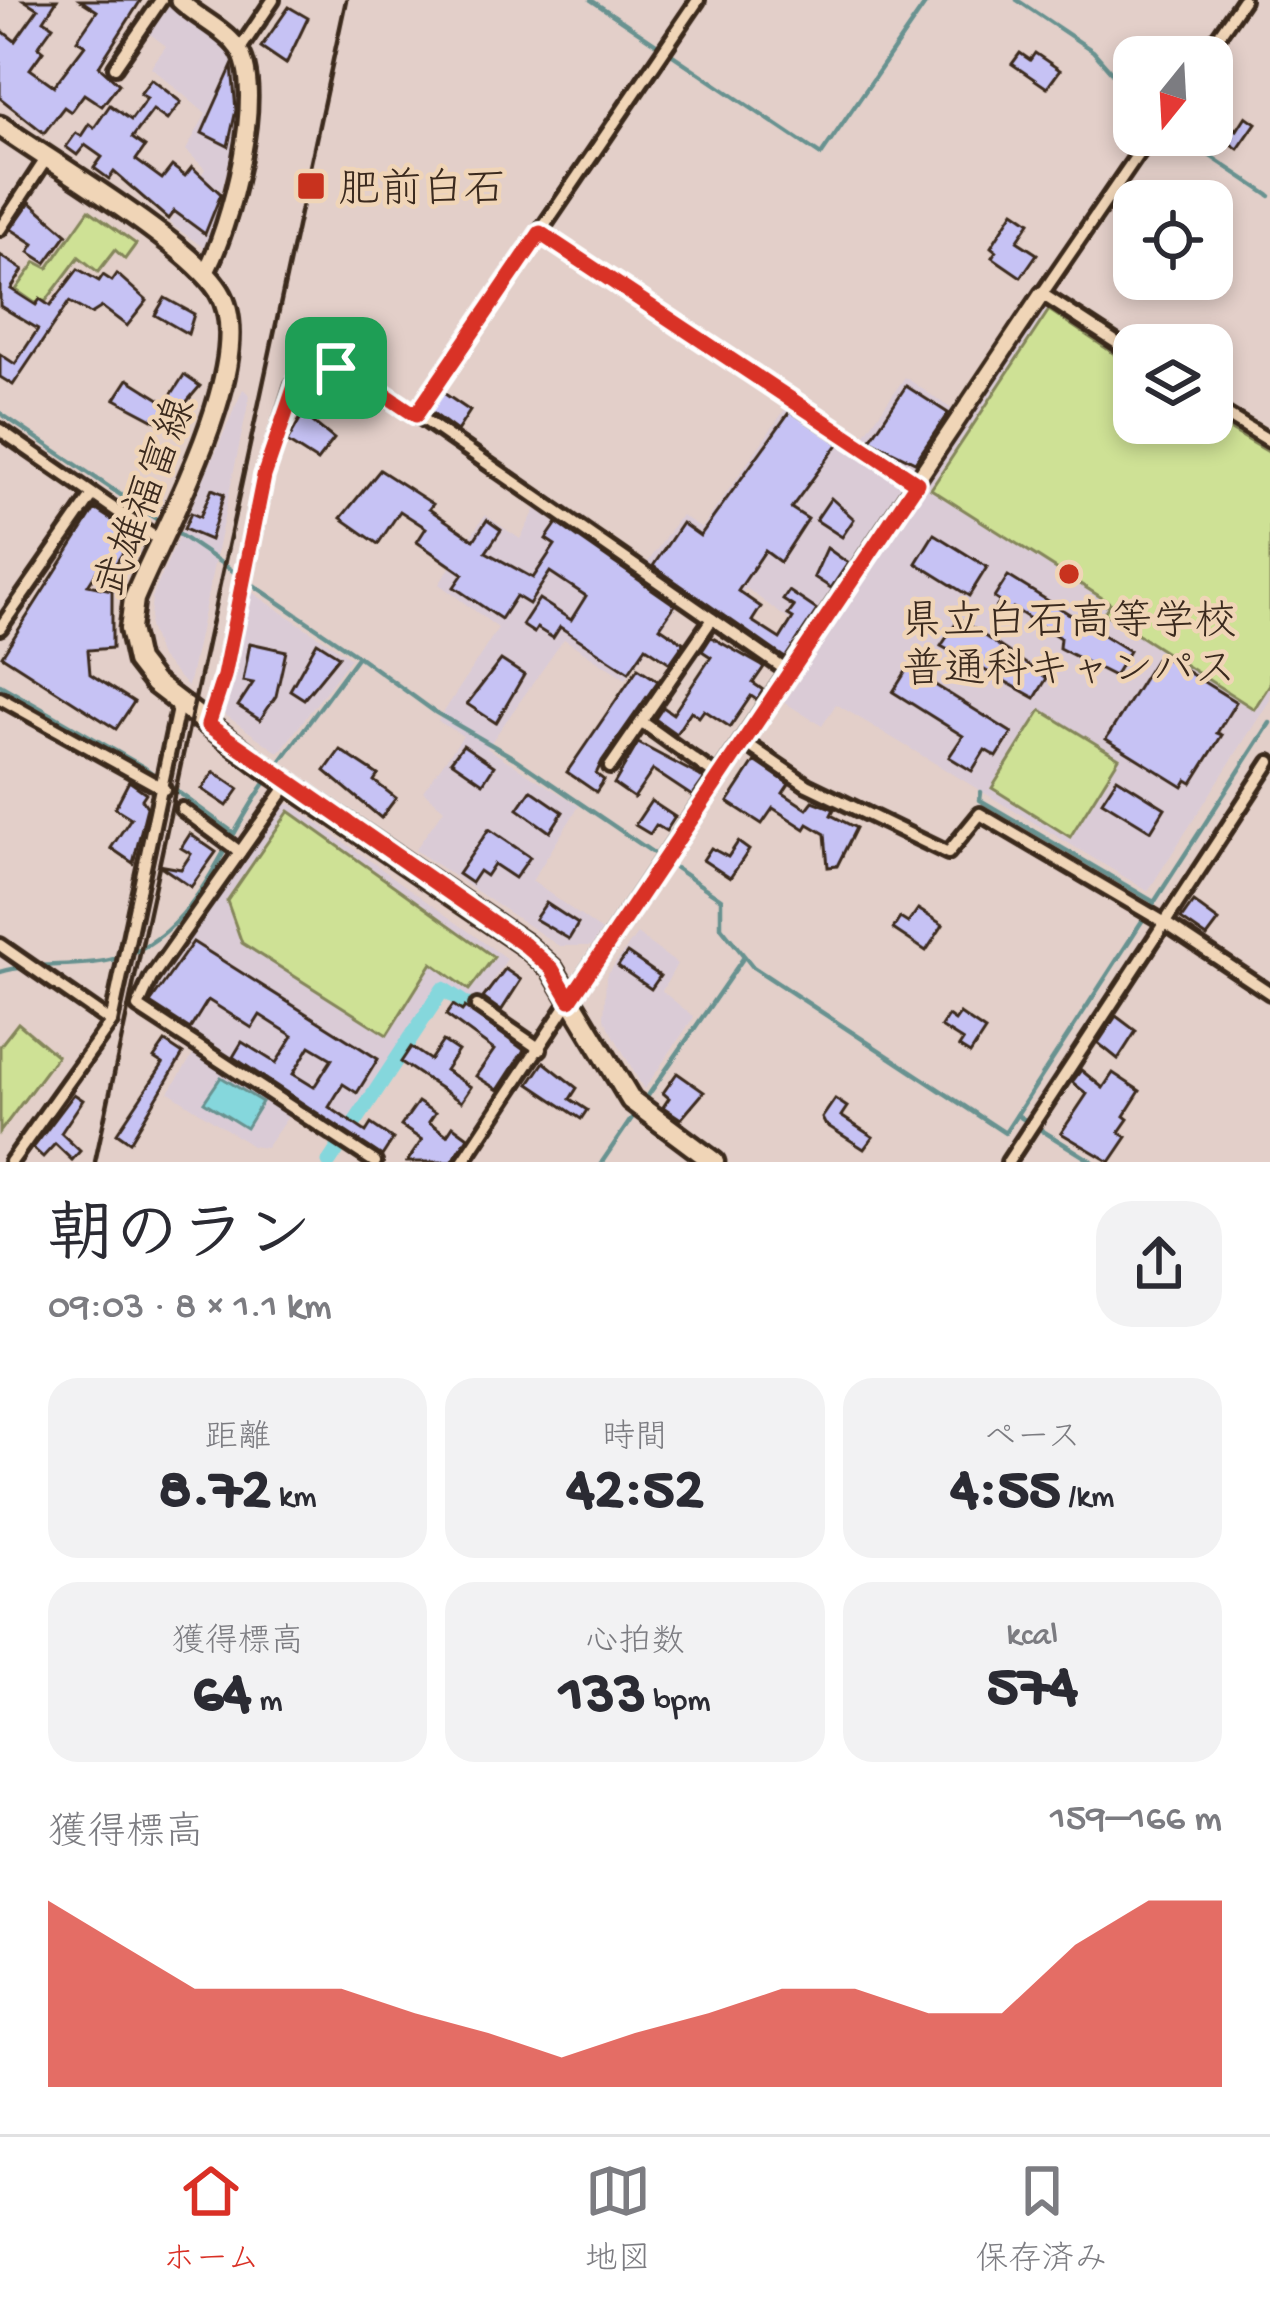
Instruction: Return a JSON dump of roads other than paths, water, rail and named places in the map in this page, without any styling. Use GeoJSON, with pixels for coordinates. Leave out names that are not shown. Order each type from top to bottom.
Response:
{"type":"FeatureCollection","features":[{"type":"Feature","properties":{"kind":"main road"},"geometry":{"type":"LineString","coordinates":[[0,127],[205,273],[220,240],[250,104],[249,71],[240,50],[179,0]]}},
{"type":"Feature","properties":{"kind":"main road","name":"武雄福富線"},"geometry":{"type":"LineString","coordinates":[[205,273],[229,313],[229,358],[134,599],[130,629],[137,661],[179,704],[525,945],[552,969],[638,1107],[714,1162]]}},
{"type":"Feature","properties":{"kind":"street"},"geometry":{"type":"LineString","coordinates":[[115,67],[161,0]]}},
{"type":"Feature","properties":{"kind":"street"},"geometry":{"type":"LineString","coordinates":[[240,50],[273,0]]}},
{"type":"Feature","properties":{"kind":"street"},"geometry":{"type":"LineString","coordinates":[[416,415],[698,0]]}},
{"type":"Feature","properties":{"kind":"street"},"geometry":{"type":"LineString","coordinates":[[1218,36],[1243,0]]}},
{"type":"Feature","properties":{"kind":"street"},"geometry":{"type":"LineString","coordinates":[[463,1162],[1136,156]]}},
{"type":"Feature","properties":{"kind":"street"},"geometry":{"type":"LineString","coordinates":[[0,229],[46,159]]}},
{"type":"Feature","properties":{"kind":"street"},"geometry":{"type":"LineString","coordinates":[[540,233],[917,483]]}},
{"type":"Feature","properties":{"kind":"street"},"geometry":{"type":"LineString","coordinates":[[1042,294],[1113,340]]}},
{"type":"Feature","properties":{"kind":"street"},"geometry":{"type":"LineString","coordinates":[[208,725],[224,676],[264,476],[298,377],[313,368],[336,368],[416,415],[790,673]]}},
{"type":"Feature","properties":{"kind":"street"},"geometry":{"type":"LineString","coordinates":[[1233,419],[1270,441]]}},
{"type":"Feature","properties":{"kind":"street"},"geometry":{"type":"LineString","coordinates":[[0,430],[92,496],[162,532]]}},
{"type":"Feature","properties":{"kind":"street"},"geometry":{"type":"LineString","coordinates":[[0,628],[92,496]]}},
{"type":"Feature","properties":{"kind":"street"},"geometry":{"type":"LineString","coordinates":[[610,767],[712,620]]}},
{"type":"Feature","properties":{"kind":"street"},"geometry":{"type":"LineString","coordinates":[[0,698],[165,784]]}},
{"type":"Feature","properties":{"kind":"street"},"geometry":{"type":"LineString","coordinates":[[10,1162],[111,1022],[179,704]]}},
{"type":"Feature","properties":{"kind":"street"},"geometry":{"type":"LineString","coordinates":[[642,722],[720,778]]}},
{"type":"Feature","properties":{"kind":"street"},"geometry":{"type":"LineString","coordinates":[[744,742],[807,785],[949,853],[980,814],[1270,993]]}},
{"type":"Feature","properties":{"kind":"street"},"geometry":{"type":"LineString","coordinates":[[1008,1162],[1152,916],[1270,762]]}},
{"type":"Feature","properties":{"kind":"street"},"geometry":{"type":"LineString","coordinates":[[278,776],[137,1007],[375,1162]]}},
{"type":"Feature","properties":{"kind":"street"},"geometry":{"type":"LineString","coordinates":[[182,809],[237,850]]}},
{"type":"Feature","properties":{"kind":"street"},"geometry":{"type":"LineString","coordinates":[[0,944],[111,1022]]}},
{"type":"Feature","properties":{"kind":"street"},"geometry":{"type":"LineString","coordinates":[[477,1006],[537,1054]]}},
{"type":"Feature","properties":{"kind":"water"},"geometry":{"type":"Polygon","coordinates":[[[221,1077],[262,1102],[246,1128],[204,1102],[221,1077]]]}},
{"type":"Feature","properties":{"kind":"waterway"},"geometry":{"type":"LineString","coordinates":[[591,0],[821,155],[928,0]]}},
{"type":"Feature","properties":{"kind":"waterway"},"geometry":{"type":"LineString","coordinates":[[1017,0],[1093,51],[1113,74]]}},
{"type":"Feature","properties":{"kind":"waterway"},"geometry":{"type":"LineString","coordinates":[[1210,156],[1270,196]]}},
{"type":"Feature","properties":{"kind":"waterway"},"geometry":{"type":"LineString","coordinates":[[0,413],[165,525]]}},
{"type":"Feature","properties":{"kind":"waterway"},"geometry":{"type":"LineString","coordinates":[[174,531],[358,656]]}},
{"type":"Feature","properties":{"kind":"waterway"},"geometry":{"type":"LineString","coordinates":[[274,770],[358,656],[435,712],[514,758],[721,899],[721,927],[753,967],[1005,1133],[1270,723]]}},
{"type":"Feature","properties":{"kind":"waterway"},"geometry":{"type":"LineString","coordinates":[[0,685],[145,768],[234,833]]}},
{"type":"Feature","properties":{"kind":"waterway"},"geometry":{"type":"LineString","coordinates":[[0,972],[110,960],[139,950],[164,933],[203,886],[268,779]]}},
{"type":"Feature","properties":{"kind":"waterway"},"geometry":{"type":"LineString","coordinates":[[981,792],[980,800],[1154,902]]}},
{"type":"Feature","properties":{"kind":"waterway"},"geometry":{"type":"LineString","coordinates":[[645,1100],[744,957]]}},
{"type":"Feature","properties":{"kind":"waterway"},"geometry":{"type":"LineString","coordinates":[[329,1162],[443,989],[470,1007]]}},
{"type":"Feature","properties":{"kind":"waterway"},"geometry":{"type":"LineString","coordinates":[[602,1162],[638,1109]]}},
{"type":"Feature","properties":{"kind":"waterway"},"geometry":{"type":"LineString","coordinates":[[1017,1115],[1093,1162]]}},
{"type":"Feature","properties":{"kind":"railway"},"geometry":{"type":"LineString","coordinates":[[95,1162],[346,0]]}},
{"type":"Feature","properties":{"kind":"place","name":"肥前白石"},"geometry":{"type":"Point","coordinates":[311,186]}},
{"type":"Feature","properties":{"kind":"place","name":"県立白石高等学校 普通科キャンパス"},"geometry":{"type":"Point","coordinates":[1069,574]}}]}
